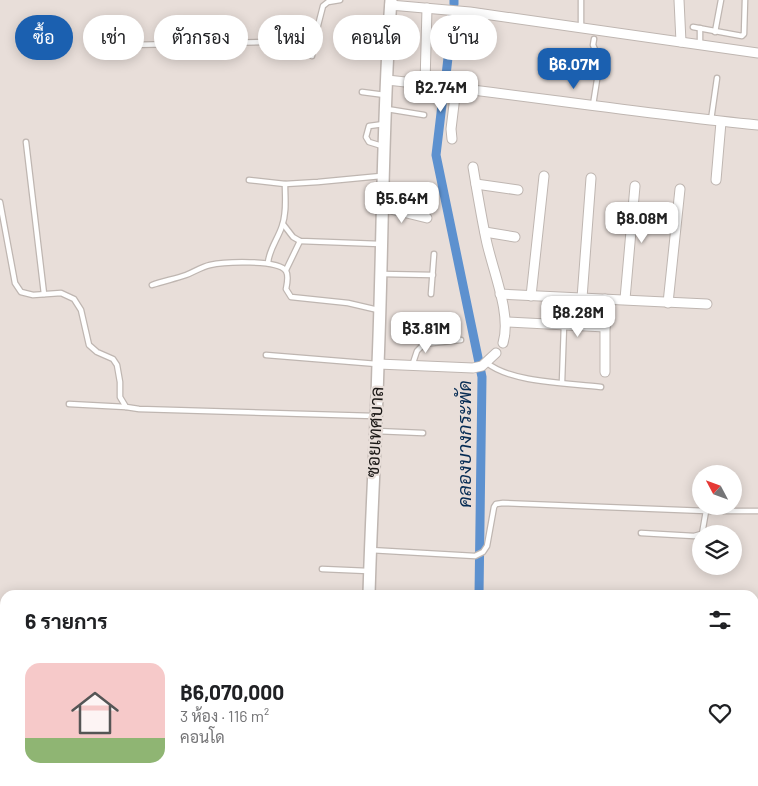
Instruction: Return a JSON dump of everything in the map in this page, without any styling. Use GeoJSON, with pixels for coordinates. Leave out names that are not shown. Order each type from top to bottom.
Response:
{"type":"FeatureCollection","features":[{"type":"Feature","properties":{"kind":"street"},"geometry":{"type":"LineString","coordinates":[[679,0],[681,42]]}},
{"type":"Feature","properties":{"kind":"street"},"geometry":{"type":"LineString","coordinates":[[391,2],[758,53]]}},
{"type":"Feature","properties":{"kind":"street","name":"ซอยเทศบาล"},"geometry":{"type":"LineString","coordinates":[[369,590],[384,147],[391,2]]}},
{"type":"Feature","properties":{"kind":"street"},"geometry":{"type":"LineString","coordinates":[[425,84],[427,8]]}},
{"type":"Feature","properties":{"kind":"street"},"geometry":{"type":"LineString","coordinates":[[387,80],[758,126]]}},
{"type":"Feature","properties":{"kind":"street"},"geometry":{"type":"LineString","coordinates":[[452,139],[451,129],[456,88]]}},
{"type":"Feature","properties":{"kind":"street"},"geometry":{"type":"LineString","coordinates":[[716,121],[716,180]]}},
{"type":"Feature","properties":{"kind":"street"},"geometry":{"type":"LineString","coordinates":[[473,167],[485,232],[506,322],[504,343]]}},
{"type":"Feature","properties":{"kind":"street"},"geometry":{"type":"LineString","coordinates":[[531,296],[544,176]]}},
{"type":"Feature","properties":{"kind":"street"},"geometry":{"type":"LineString","coordinates":[[582,298],[592,178]]}},
{"type":"Feature","properties":{"kind":"street"},"geometry":{"type":"LineString","coordinates":[[476,184],[518,190]]}},
{"type":"Feature","properties":{"kind":"street"},"geometry":{"type":"LineString","coordinates":[[626,299],[635,186]]}},
{"type":"Feature","properties":{"kind":"street"},"geometry":{"type":"LineString","coordinates":[[668,303],[680,190]]}},
{"type":"Feature","properties":{"kind":"street"},"geometry":{"type":"LineString","coordinates":[[382,207],[427,218]]}},
{"type":"Feature","properties":{"kind":"street"},"geometry":{"type":"LineString","coordinates":[[485,232],[515,237]]}},
{"type":"Feature","properties":{"kind":"street"},"geometry":{"type":"LineString","coordinates":[[500,294],[707,304]]}},
{"type":"Feature","properties":{"kind":"street"},"geometry":{"type":"LineString","coordinates":[[605,300],[605,372]]}},
{"type":"Feature","properties":{"kind":"street"},"geometry":{"type":"LineString","coordinates":[[506,322],[605,327]]}},
{"type":"Feature","properties":{"kind":"street"},"geometry":{"type":"LineString","coordinates":[[378,364],[481,366],[496,353]]}},
{"type":"Feature","properties":{"kind":"lane"},"geometry":{"type":"LineString","coordinates":[[321,15],[323,6],[328,2],[340,0]]}},
{"type":"Feature","properties":{"kind":"lane"},"geometry":{"type":"LineString","coordinates":[[581,0],[581,28]]}},
{"type":"Feature","properties":{"kind":"lane"},"geometry":{"type":"LineString","coordinates":[[714,32],[721,0]]}},
{"type":"Feature","properties":{"kind":"lane"},"geometry":{"type":"LineString","coordinates":[[693,27],[742,36],[744,34],[745,0]]}},
{"type":"Feature","properties":{"kind":"lane"},"geometry":{"type":"LineString","coordinates":[[700,28],[700,46]]}},
{"type":"Feature","properties":{"kind":"lane"},"geometry":{"type":"LineString","coordinates":[[593,105],[600,61],[593,45],[594,39]]}},
{"type":"Feature","properties":{"kind":"lane"},"geometry":{"type":"LineString","coordinates":[[144,45],[258,42]]}},
{"type":"Feature","properties":{"kind":"lane"},"geometry":{"type":"LineString","coordinates":[[716,121],[717,78]]}},
{"type":"Feature","properties":{"kind":"lane"},"geometry":{"type":"LineString","coordinates":[[362,92],[386,95]]}},
{"type":"Feature","properties":{"kind":"lane"},"geometry":{"type":"LineString","coordinates":[[386,109],[424,115]]}},
{"type":"Feature","properties":{"kind":"lane"},"geometry":{"type":"LineString","coordinates":[[384,147],[369,142],[366,137],[369,126],[385,124]]}},
{"type":"Feature","properties":{"kind":"lane"},"geometry":{"type":"LineString","coordinates":[[26,142],[44,294]]}},
{"type":"Feature","properties":{"kind":"lane"},"geometry":{"type":"LineString","coordinates":[[249,180],[285,184],[383,176]]}},
{"type":"Feature","properties":{"kind":"lane"},"geometry":{"type":"LineString","coordinates":[[268,263],[271,249],[283,224],[286,208],[285,184]]}},
{"type":"Feature","properties":{"kind":"lane"},"geometry":{"type":"LineString","coordinates":[[0,202],[15,283],[21,292],[33,295],[61,293],[74,299],[81,310],[89,345],[97,352],[113,359],[117,365],[120,397],[126,407]]}},
{"type":"Feature","properties":{"kind":"lane"},"geometry":{"type":"LineString","coordinates":[[283,224],[293,237],[300,240],[381,244]]}},
{"type":"Feature","properties":{"kind":"lane"},"geometry":{"type":"LineString","coordinates":[[286,270],[300,240]]}},
{"type":"Feature","properties":{"kind":"lane"},"geometry":{"type":"LineString","coordinates":[[431,294],[434,254]]}},
{"type":"Feature","properties":{"kind":"lane"},"geometry":{"type":"LineString","coordinates":[[152,285],[187,275],[199,268],[213,264],[268,263],[281,266],[286,270],[288,276],[286,289],[291,297],[348,303],[361,308],[380,310]]}},
{"type":"Feature","properties":{"kind":"lane"},"geometry":{"type":"LineString","coordinates":[[380,274],[433,275]]}},
{"type":"Feature","properties":{"kind":"lane"},"geometry":{"type":"LineString","coordinates":[[562,382],[564,325]]}},
{"type":"Feature","properties":{"kind":"lane"},"geometry":{"type":"LineString","coordinates":[[412,366],[417,351],[424,344],[461,340]]}},
{"type":"Feature","properties":{"kind":"lane"},"geometry":{"type":"LineString","coordinates":[[266,355],[378,364]]}},
{"type":"Feature","properties":{"kind":"lane"},"geometry":{"type":"LineString","coordinates":[[481,366],[535,380],[601,386]]}},
{"type":"Feature","properties":{"kind":"lane"},"geometry":{"type":"LineString","coordinates":[[69,404],[139,409],[376,416]]}},
{"type":"Feature","properties":{"kind":"lane"},"geometry":{"type":"LineString","coordinates":[[375,431],[423,433]]}},
{"type":"Feature","properties":{"kind":"lane"},"geometry":{"type":"LineString","coordinates":[[370,550],[475,556],[483,552],[487,546],[496,504],[692,511]]}},
{"type":"Feature","properties":{"kind":"lane"},"geometry":{"type":"LineString","coordinates":[[742,511],[758,511]]}},
{"type":"Feature","properties":{"kind":"lane"},"geometry":{"type":"LineString","coordinates":[[641,533],[692,536]]}},
{"type":"Feature","properties":{"kind":"lane"},"geometry":{"type":"LineString","coordinates":[[322,569],[370,571]]}},
{"type":"Feature","properties":{"kind":"waterway","name":"คลองบางกระพัด"},"geometry":{"type":"LineString","coordinates":[[445,84],[453,14]]}},
{"type":"Feature","properties":{"kind":"waterway","name":"คลองบางกระพัด"},"geometry":{"type":"LineString","coordinates":[[444,88],[436,155],[482,377],[479,590]]}}]}
